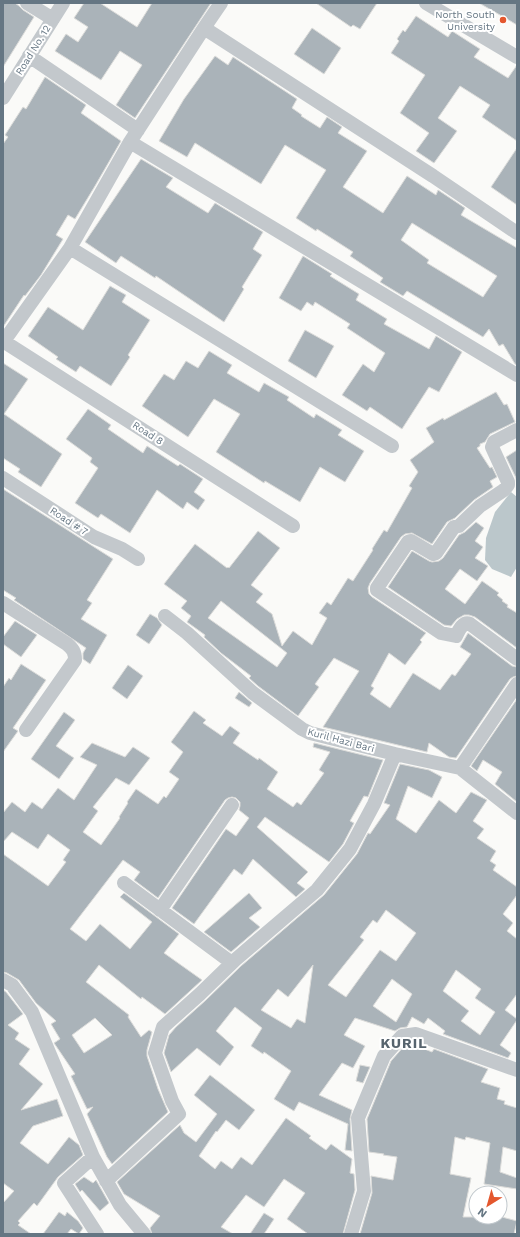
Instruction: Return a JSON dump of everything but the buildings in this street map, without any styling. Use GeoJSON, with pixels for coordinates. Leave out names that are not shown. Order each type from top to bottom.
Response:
{"type":"FeatureCollection","features":[{"type":"Feature","properties":{"kind":"street"},"geometry":{"type":"LineString","coordinates":[[27,3],[53,19]]}},
{"type":"Feature","properties":{"kind":"street","name":"Road No. 12"},"geometry":{"type":"LineString","coordinates":[[3,98],[63,3]]}},
{"type":"Feature","properties":{"kind":"street"},"geometry":{"type":"LineString","coordinates":[[3,341],[70,248],[130,142],[221,3]]}},
{"type":"Feature","properties":{"kind":"street"},"geometry":{"type":"LineString","coordinates":[[426,3],[517,57]]}},
{"type":"Feature","properties":{"kind":"street"},"geometry":{"type":"LineString","coordinates":[[204,28],[427,172],[517,234]]}},
{"type":"Feature","properties":{"kind":"street"},"geometry":{"type":"LineString","coordinates":[[29,56],[138,130]]}},
{"type":"Feature","properties":{"kind":"street"},"geometry":{"type":"LineString","coordinates":[[130,142],[517,374]]}},
{"type":"Feature","properties":{"kind":"street"},"geometry":{"type":"LineString","coordinates":[[70,248],[392,446]]}},
{"type":"Feature","properties":{"kind":"street","name":"Road 8"},"geometry":{"type":"LineString","coordinates":[[3,341],[293,526]]}},
{"type":"Feature","properties":{"kind":"street"},"geometry":{"type":"LineString","coordinates":[[517,430],[494,442],[492,448],[508,482],[508,485],[504,490],[480,506],[459,526],[453,528],[436,553],[433,554],[410,541],[408,542],[377,590],[441,632],[456,636],[464,624],[470,624],[517,659]]}},
{"type":"Feature","properties":{"kind":"street","name":"Road # 7"},"geometry":{"type":"LineString","coordinates":[[3,478],[94,537],[122,549],[138,559]]}},
{"type":"Feature","properties":{"kind":"street"},"geometry":{"type":"LineString","coordinates":[[3,603],[67,644],[73,649],[75,654],[75,660],[26,730]]}},
{"type":"Feature","properties":{"kind":"street","name":"Kuril Hazi Bari"},"geometry":{"type":"LineString","coordinates":[[164,616],[187,633],[253,694],[302,729],[310,733],[395,754],[460,768],[517,813]]}},
{"type":"Feature","properties":{"kind":"street"},"geometry":{"type":"LineString","coordinates":[[460,768],[517,684]]}},
{"type":"Feature","properties":{"kind":"street"},"geometry":{"type":"LineString","coordinates":[[106,1181],[179,1114],[172,1101],[155,1053],[162,1027],[200,994],[232,963],[316,890],[350,849],[374,804],[395,754]]}},
{"type":"Feature","properties":{"kind":"street"},"geometry":{"type":"LineString","coordinates":[[160,910],[232,805]]}},
{"type":"Feature","properties":{"kind":"street"},"geometry":{"type":"LineString","coordinates":[[124,883],[232,963]]}},
{"type":"Feature","properties":{"kind":"street"},"geometry":{"type":"LineString","coordinates":[[3,980],[12,985],[32,1012],[93,1157],[120,1205],[144,1234]]}},
{"type":"Feature","properties":{"kind":"street"},"geometry":{"type":"LineString","coordinates":[[351,1234],[364,1191],[358,1118],[384,1056],[402,1036],[416,1034],[517,1070]]}},
{"type":"Feature","properties":{"kind":"street"},"geometry":{"type":"LineString","coordinates":[[93,1157],[64,1183],[97,1234]]}},
{"type":"Feature","properties":{"kind":"shaded area"},"geometry":{"type":"Polygon","coordinates":[[[511,492],[517,497],[517,567],[511,577],[492,569],[485,560],[486,538],[495,512],[511,492]]]}},
{"type":"Feature","properties":{"kind":"place","name":"North South University"},"geometry":{"type":"Point","coordinates":[503,20]}},
{"type":"Feature","properties":{"kind":"district","name":"KURIL"},"geometry":{"type":"Point","coordinates":[404,1043]}}]}
